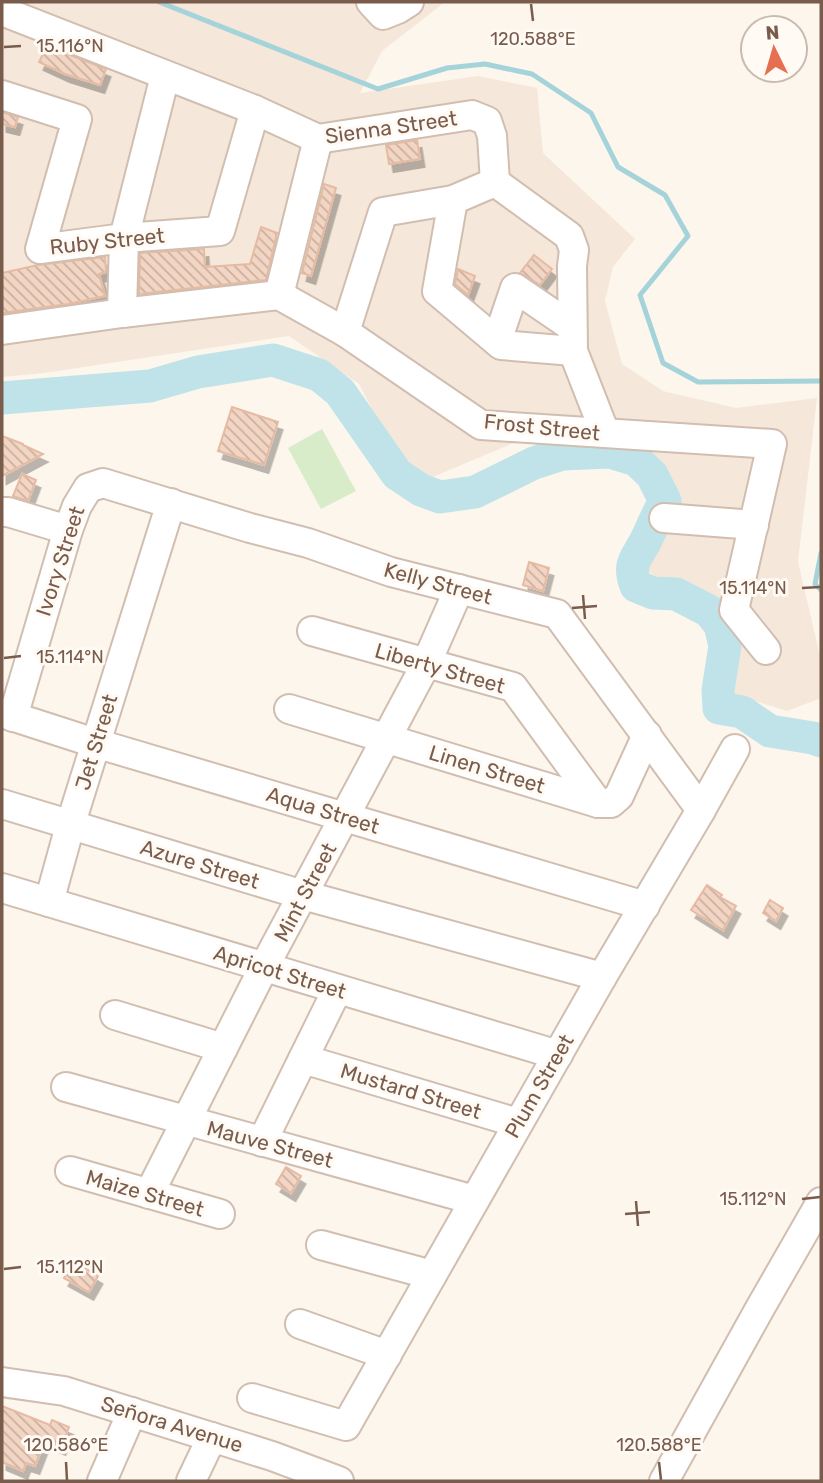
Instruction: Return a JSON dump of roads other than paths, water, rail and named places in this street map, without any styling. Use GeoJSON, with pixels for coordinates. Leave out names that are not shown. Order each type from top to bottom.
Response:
{"type":"FeatureCollection","features":[{"type":"Feature","properties":{"kind":"street"},"geometry":{"type":"LineString","coordinates":[[371,2],[383,15],[409,2]]}},
{"type":"Feature","properties":{"kind":"street","name":"Sienna Street"},"geometry":{"type":"LineString","coordinates":[[6,16],[255,110],[318,139],[472,115],[487,121],[492,136],[495,183]]}},
{"type":"Feature","properties":{"kind":"street"},"geometry":{"type":"LineString","coordinates":[[121,313],[124,238],[165,76]]}},
{"type":"Feature","properties":{"kind":"street","name":"Ruby Street"},"geometry":{"type":"LineString","coordinates":[[2,94],[77,119],[40,249],[124,238],[220,231],[255,110]]}},
{"type":"Feature","properties":{"kind":"street"},"geometry":{"type":"LineString","coordinates":[[2,330],[279,295],[318,139]]}},
{"type":"Feature","properties":{"kind":"street"},"geometry":{"type":"LineString","coordinates":[[345,331],[383,212],[453,200],[495,183],[569,236],[574,250],[572,339],[605,433]]}},
{"type":"Feature","properties":{"kind":"street"},"geometry":{"type":"LineString","coordinates":[[453,200],[437,291],[501,345],[572,339]]}},
{"type":"Feature","properties":{"kind":"street"},"geometry":{"type":"LineString","coordinates":[[497,341],[515,288],[572,339]]}},
{"type":"Feature","properties":{"kind":"street","name":"Frost Street"},"geometry":{"type":"LineString","coordinates":[[279,295],[345,331],[481,425],[772,444],[734,610],[766,650]]}},
{"type":"Feature","properties":{"kind":"street","name":"Kelly Street"},"geometry":{"type":"LineString","coordinates":[[88,488],[103,483],[308,543],[391,572],[557,614],[701,810]]}},
{"type":"Feature","properties":{"kind":"street","name":"Ivory Street"},"geometry":{"type":"LineString","coordinates":[[7,715],[68,530],[81,496],[88,488]]}},
{"type":"Feature","properties":{"kind":"street","name":"Jet Street"},"geometry":{"type":"LineString","coordinates":[[49,902],[95,743],[171,503]]}},
{"type":"Feature","properties":{"kind":"street"},"geometry":{"type":"LineString","coordinates":[[2,512],[68,530]]}},
{"type":"Feature","properties":{"kind":"street"},"geometry":{"type":"LineString","coordinates":[[664,518],[754,524]]}},
{"type":"Feature","properties":{"kind":"street","name":"Mint Street"},"geometry":{"type":"LineString","coordinates":[[149,1194],[264,967],[426,664],[459,589]]}},
{"type":"Feature","properties":{"kind":"street","name":"Liberty Street"},"geometry":{"type":"LineString","coordinates":[[312,631],[513,687],[598,803]]}},
{"type":"Feature","properties":{"kind":"street","name":"Linen Street"},"geometry":{"type":"LineString","coordinates":[[289,709],[598,803]]}},
{"type":"Feature","properties":{"kind":"street","name":"Aqua Street"},"geometry":{"type":"LineString","coordinates":[[7,715],[645,906]]}},
{"type":"Feature","properties":{"kind":"street"},"geometry":{"type":"LineString","coordinates":[[598,803],[611,803],[619,796],[647,735]]}},
{"type":"Feature","properties":{"kind":"street","name":"Plum Street"},"geometry":{"type":"LineString","coordinates":[[252,1398],[346,1426],[735,748]]}},
{"type":"Feature","properties":{"kind":"street","name":"Azure Street"},"geometry":{"type":"LineString","coordinates":[[2,804],[303,895],[602,977]]}},
{"type":"Feature","properties":{"kind":"street","name":"Apricot Street"},"geometry":{"type":"LineString","coordinates":[[2,888],[558,1055]]}},
{"type":"Feature","properties":{"kind":"street"},"geometry":{"type":"LineString","coordinates":[[262,1142],[337,990]]}},
{"type":"Feature","properties":{"kind":"street"},"geometry":{"type":"LineString","coordinates":[[115,1015],[223,1048]]}},
{"type":"Feature","properties":{"kind":"street","name":"Mustard Street"},"geometry":{"type":"LineString","coordinates":[[303,1059],[518,1123]]}},
{"type":"Feature","properties":{"kind":"street","name":"Mauve Street"},"geometry":{"type":"LineString","coordinates":[[66,1087],[474,1200]]}},
{"type":"Feature","properties":{"kind":"street","name":"Maize Street"},"geometry":{"type":"LineString","coordinates":[[70,1171],[220,1214]]}},
{"type":"Feature","properties":{"kind":"street"},"geometry":{"type":"LineString","coordinates":[[664,1481],[821,1202]]}},
{"type":"Feature","properties":{"kind":"street"},"geometry":{"type":"LineString","coordinates":[[321,1245],[432,1275]]}},
{"type":"Feature","properties":{"kind":"street"},"geometry":{"type":"LineString","coordinates":[[300,1324],[387,1355]]}},
{"type":"Feature","properties":{"kind":"street","name":"Señora Avenue"},"geometry":{"type":"LineString","coordinates":[[2,1382],[64,1391],[272,1456],[339,1481]]}},
{"type":"Feature","properties":{"kind":"street"},"geometry":{"type":"LineString","coordinates":[[103,1481],[132,1412]]}},
{"type":"Feature","properties":{"kind":"street"},"geometry":{"type":"LineString","coordinates":[[191,1481],[212,1437]]}},
{"type":"Feature","properties":{"kind":"waterway"},"geometry":{"type":"LineString","coordinates":[[159,2],[378,89],[447,68],[485,64],[532,74],[591,113],[618,167],[665,195],[688,236],[640,295],[663,363],[698,382],[821,381]]}},
{"type":"Feature","properties":{"kind":"waterway"},"geometry":{"type":"LineString","coordinates":[[2,398],[150,386],[198,372],[273,360],[319,375],[340,392],[397,474],[421,490],[440,497],[475,492],[534,463],[562,454],[610,452],[636,460],[652,475],[665,501],[634,561],[633,578],[636,586],[653,593],[676,594],[709,611],[720,625],[725,646],[718,690],[719,708],[742,712],[770,731],[821,741]]}},
{"type":"Feature","properties":{"kind":"waterway"},"geometry":{"type":"LineString","coordinates":[[821,553],[815,584],[821,590]]}}]}
